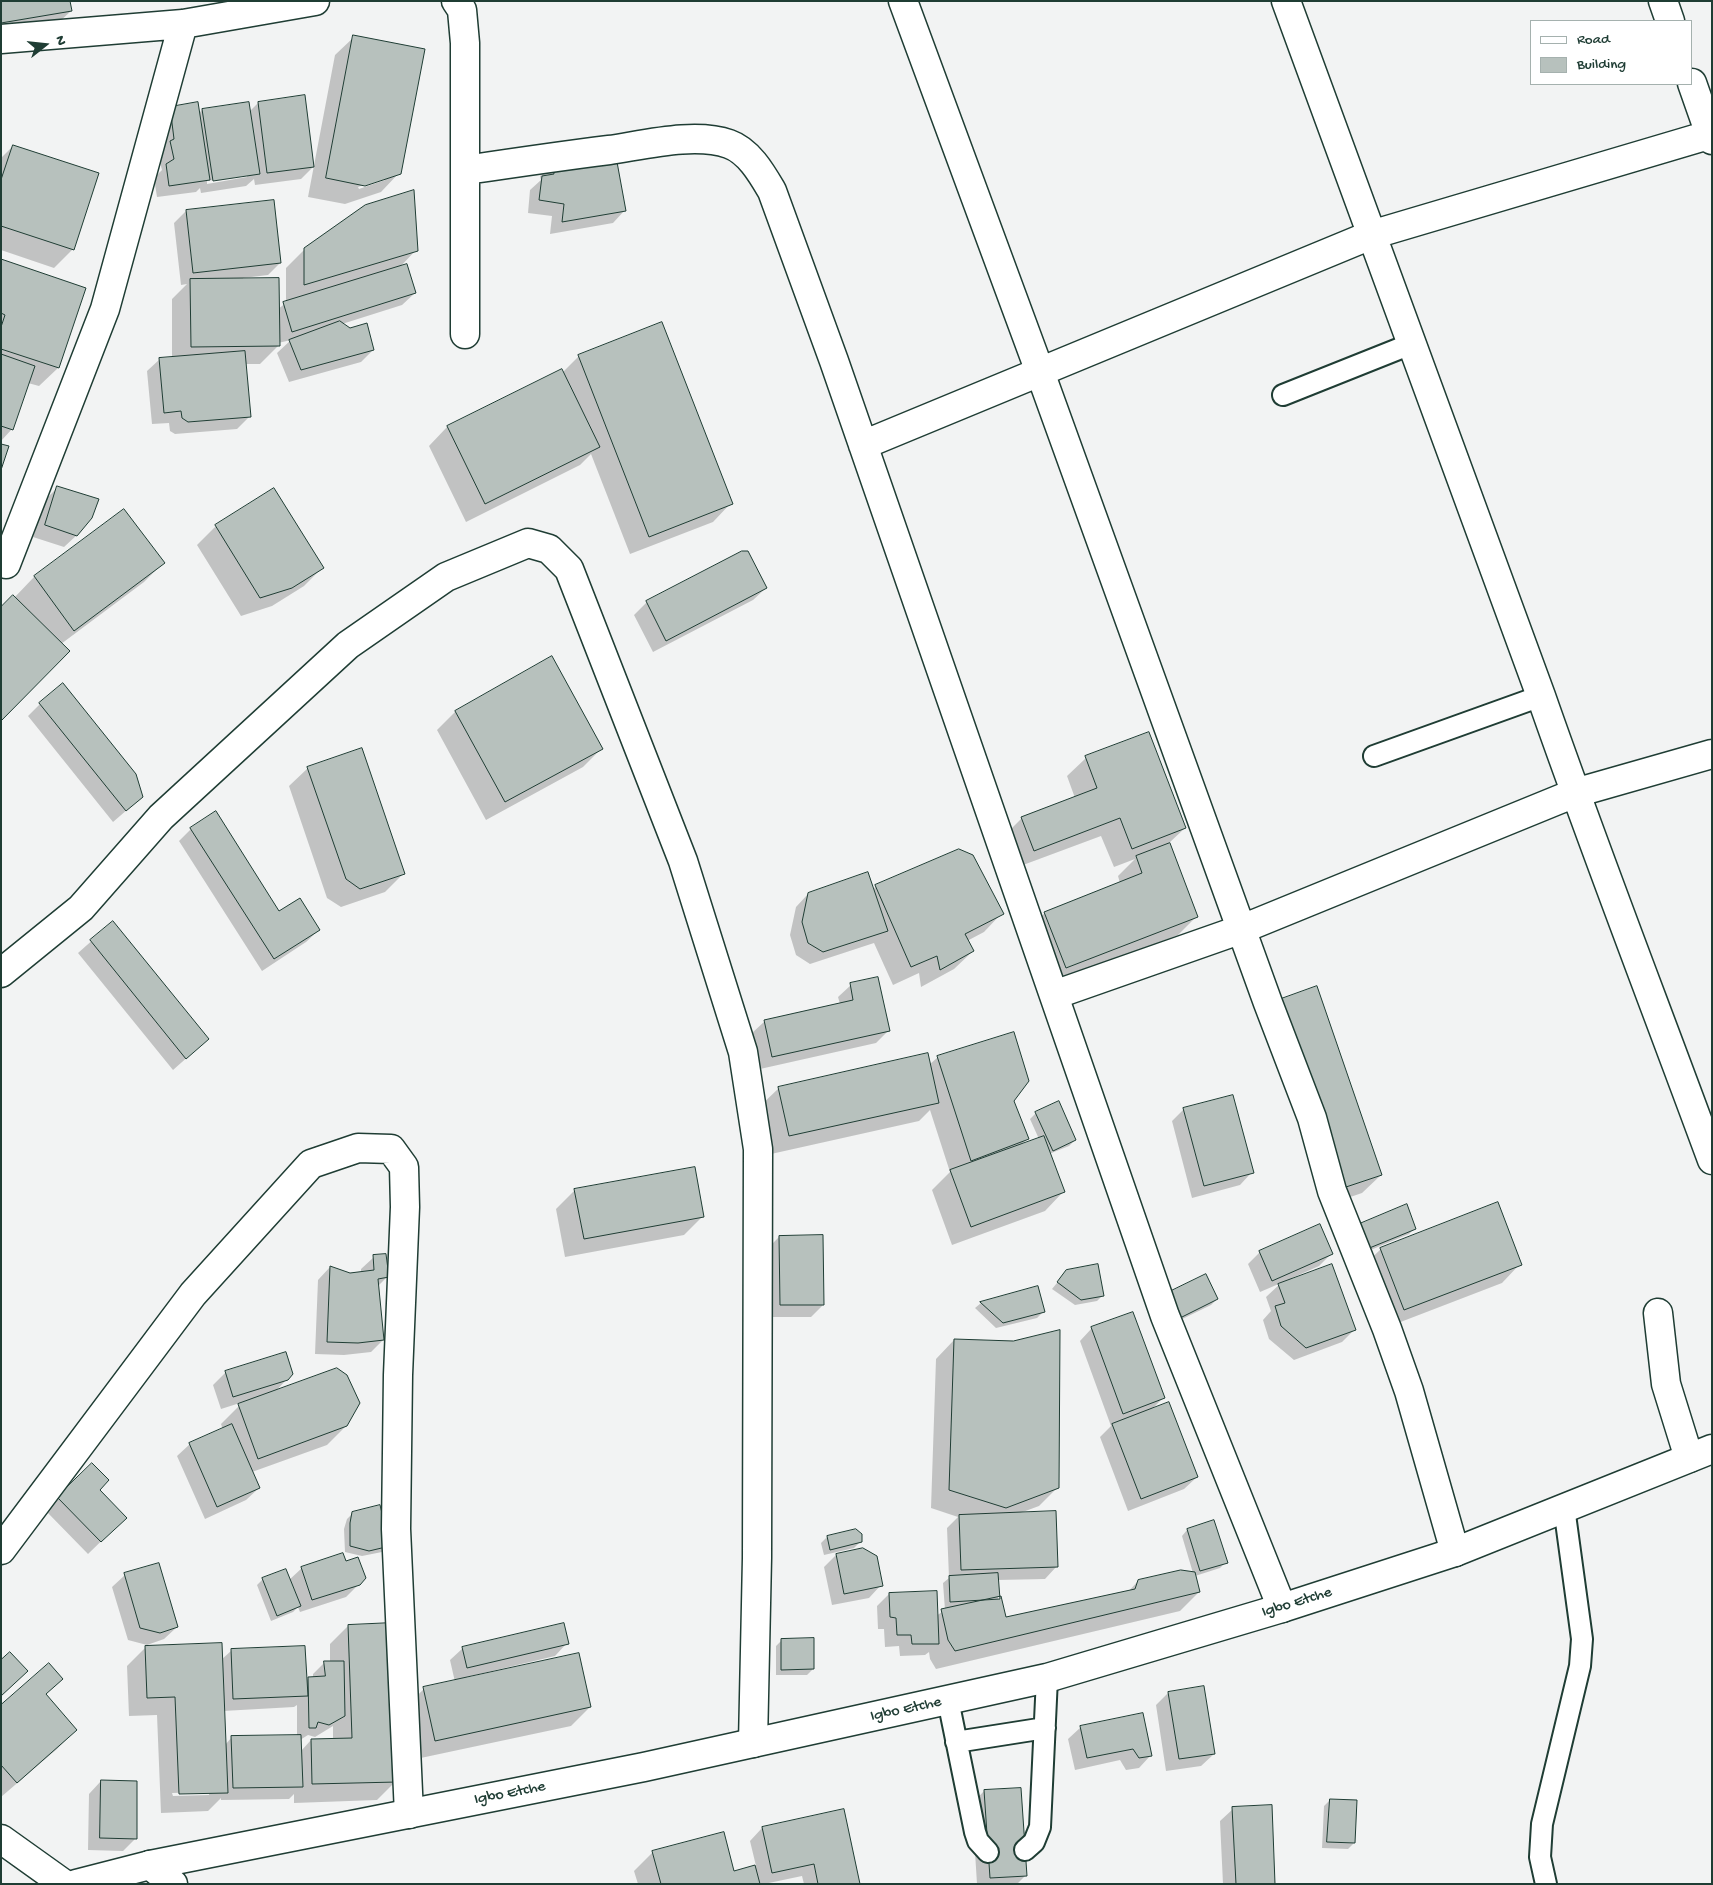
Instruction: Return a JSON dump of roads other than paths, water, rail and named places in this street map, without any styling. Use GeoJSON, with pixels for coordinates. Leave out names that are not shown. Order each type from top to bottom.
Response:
{"type":"FeatureCollection","features":[{"type":"Feature","properties":{"kind":"street"},"geometry":{"type":"LineString","coordinates":[[1,39],[183,24],[316,1]]}},
{"type":"Feature","properties":{"kind":"street"},"geometry":{"type":"LineString","coordinates":[[456,1],[462,10],[466,43],[465,334]]}},
{"type":"Feature","properties":{"kind":"street"},"geometry":{"type":"LineString","coordinates":[[903,1],[1040,372],[1268,1003],[1312,1118],[1332,1191],[1387,1329],[1409,1391],[1455,1552]]}},
{"type":"Feature","properties":{"kind":"street"},"geometry":{"type":"LineString","coordinates":[[1286,1],[1575,793],[1712,1160]]}},
{"type":"Feature","properties":{"kind":"street"},"geometry":{"type":"LineString","coordinates":[[1663,1],[1670,20]]}},
{"type":"Feature","properties":{"kind":"street"},"geometry":{"type":"LineString","coordinates":[[6,564],[105,309],[183,24]]}},
{"type":"Feature","properties":{"kind":"street"},"geometry":{"type":"LineString","coordinates":[[863,444],[1371,235],[1711,136],[1693,85]]}},
{"type":"Feature","properties":{"kind":"street"},"geometry":{"type":"LineString","coordinates":[[466,170],[677,140],[714,140],[731,145],[744,154],[758,167],[772,191],[863,444],[1166,1316],[1282,1608]]}},
{"type":"Feature","properties":{"kind":"street"},"geometry":{"type":"LineString","coordinates":[[1,973],[81,908],[161,817],[348,645],[446,577],[528,542],[549,549],[569,569],[683,861],[740,1042],[758,1149],[757,1558],[753,1743]]}},
{"type":"Feature","properties":{"kind":"street"},"geometry":{"type":"LineString","coordinates":[[1054,995],[1242,929],[1575,793],[1712,754]]}},
{"type":"Feature","properties":{"kind":"street"},"geometry":{"type":"LineString","coordinates":[[1,1550],[192,1294],[311,1164],[358,1148],[391,1149],[404,1167],[405,1207],[398,1375],[396,1529],[409,1814]]}},
{"type":"Feature","properties":{"kind":"street"},"geometry":{"type":"LineString","coordinates":[[1658,1313],[1666,1384],[1701,1453]]}},
{"type":"Feature","properties":{"kind":"street","name":"Igbo Etche"},"geometry":{"type":"LineString","coordinates":[[76,1884],[150,1865],[644,1767],[1047,1678],[1282,1608],[1455,1552],[1701,1453]]}},
{"type":"Feature","properties":{"kind":"street"},"geometry":{"type":"LineString","coordinates":[[1,1839],[64,1884]]}},
{"type":"Feature","properties":{"kind":"street"},"geometry":{"type":"LineString","coordinates":[[150,1865],[174,1884]]}},
{"type":"Feature","properties":{"kind":"lane"},"geometry":{"type":"LineString","coordinates":[[1283,395],[1411,344]]}},
{"type":"Feature","properties":{"kind":"lane"},"geometry":{"type":"LineString","coordinates":[[1374,756],[1541,696]]}},
{"type":"Feature","properties":{"kind":"lane"},"geometry":{"type":"LineString","coordinates":[[1546,1884],[1540,1857],[1542,1824],[1580,1666],[1582,1640],[1564,1507]]}},
{"type":"Feature","properties":{"kind":"lane"},"geometry":{"type":"LineString","coordinates":[[1026,1850],[1034,1842],[1040,1827],[1047,1678]]}},
{"type":"Feature","properties":{"kind":"lane"},"geometry":{"type":"LineString","coordinates":[[948,1700],[975,1832],[978,1841],[988,1852]]}},
{"type":"Feature","properties":{"kind":"lane"},"geometry":{"type":"LineString","coordinates":[[956,1742],[1045,1728]]}}]}
